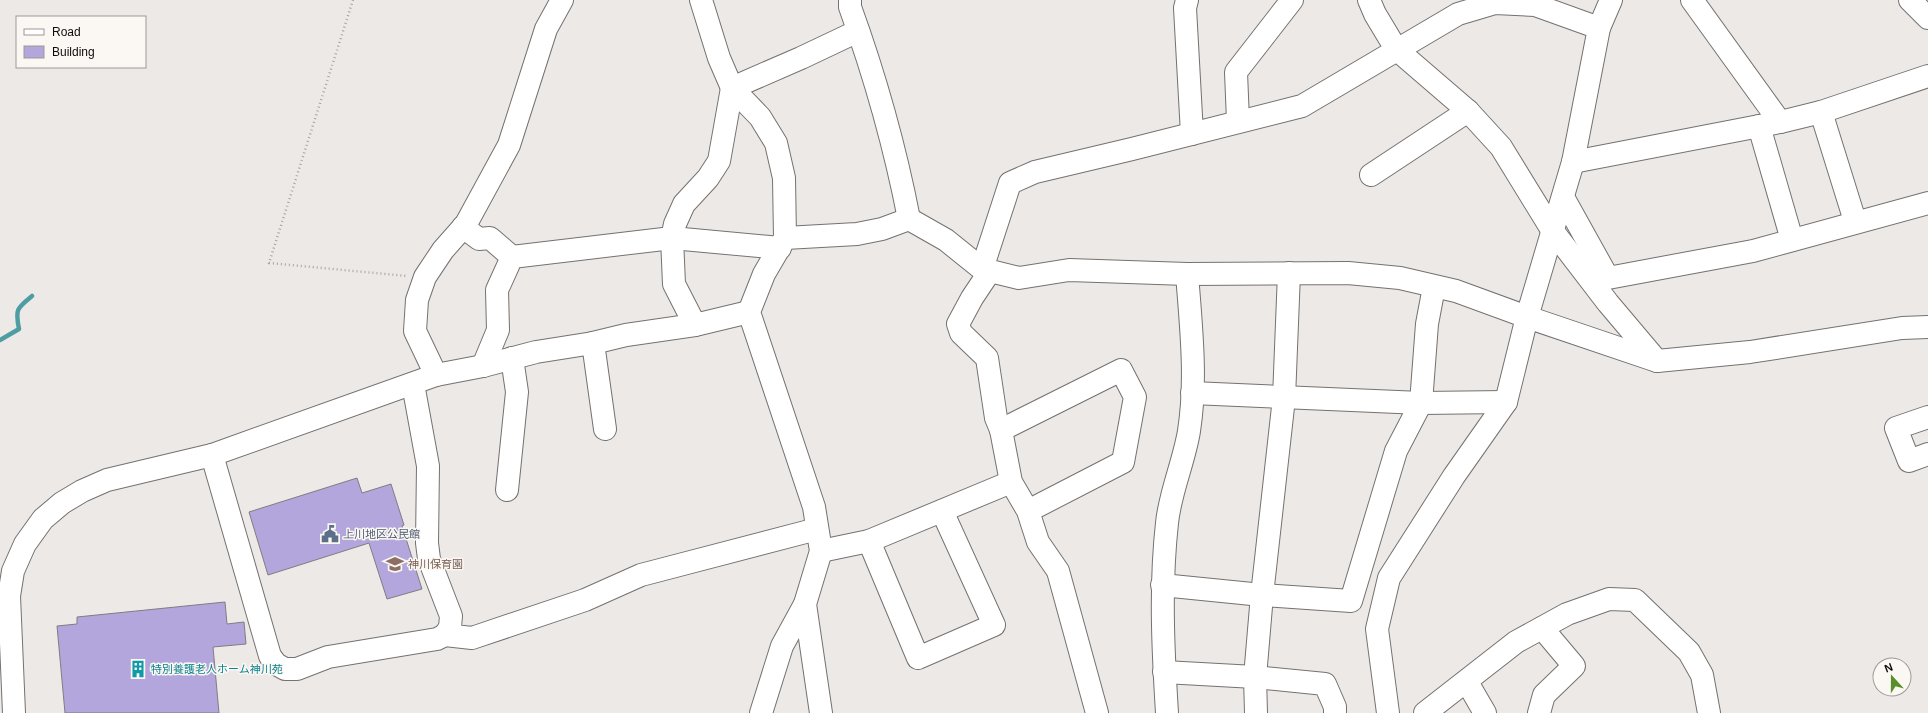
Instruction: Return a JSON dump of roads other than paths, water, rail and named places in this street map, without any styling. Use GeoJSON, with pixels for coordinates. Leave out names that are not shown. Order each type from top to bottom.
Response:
{"type":"FeatureCollection","features":[{"type":"Feature","properties":{"kind":"street"},"geometry":{"type":"LineString","coordinates":[[436,375],[415,331],[417,300],[424,277],[443,250],[463,227],[509,145],[546,29],[562,0]]}},
{"type":"Feature","properties":{"kind":"street"},"geometry":{"type":"LineString","coordinates":[[701,0],[719,58],[732,88],[760,117],[776,143],[784,178],[782,243],[764,274],[749,312],[814,507],[821,551],[805,604],[782,646],[761,713]]}},
{"type":"Feature","properties":{"kind":"street"},"geometry":{"type":"LineString","coordinates":[[850,0],[850,7],[867,56],[900,173],[909,219],[946,240],[986,270],[1019,278],[1069,270],[1186,274],[1348,273],[1400,278],[1456,291],[1527,317],[1657,361],[1750,352],[1902,328],[1928,327]]}},
{"type":"Feature","properties":{"kind":"street"},"geometry":{"type":"LineString","coordinates":[[1187,0],[1185,8],[1192,134]]}},
{"type":"Feature","properties":{"kind":"street"},"geometry":{"type":"LineString","coordinates":[[1238,121],[1236,72],[1292,0]]}},
{"type":"Feature","properties":{"kind":"street"},"geometry":{"type":"LineString","coordinates":[[1369,0],[1375,14],[1396,49],[1468,111],[1501,147],[1552,230],[1608,303],[1657,361]]}},
{"type":"Feature","properties":{"kind":"street"},"geometry":{"type":"LineString","coordinates":[[1388,713],[1377,629],[1388,578],[1454,476],[1506,402],[1527,317],[1573,162],[1599,28],[1611,0]]}},
{"type":"Feature","properties":{"kind":"street"},"geometry":{"type":"LineString","coordinates":[[1692,0],[1770,124],[1792,240]]}},
{"type":"Feature","properties":{"kind":"street"},"geometry":{"type":"LineString","coordinates":[[1910,0],[1928,18]]}},
{"type":"Feature","properties":{"kind":"street"},"geometry":{"type":"LineString","coordinates":[[1091,709],[1058,571],[1038,542],[1028,512],[1012,482],[1001,430],[996,418],[986,358],[961,333],[958,324],[986,270],[1010,183],[1034,172],[1302,106],[1396,49],[1458,14],[1495,3],[1536,2],[1599,28]]}},
{"type":"Feature","properties":{"kind":"street"},"geometry":{"type":"LineString","coordinates":[[732,88],[858,31]]}},
{"type":"Feature","properties":{"kind":"street"},"geometry":{"type":"LineString","coordinates":[[1573,162],[1770,124],[1821,112],[1928,76]]}},
{"type":"Feature","properties":{"kind":"street"},"geometry":{"type":"LineString","coordinates":[[695,325],[674,284],[672,238],[675,224],[684,204],[708,178],[719,161],[732,88]]}},
{"type":"Feature","properties":{"kind":"street"},"geometry":{"type":"LineString","coordinates":[[1371,175],[1468,111]]}},
{"type":"Feature","properties":{"kind":"street"},"geometry":{"type":"LineString","coordinates":[[1821,112],[1855,221]]}},
{"type":"Feature","properties":{"kind":"street"},"geometry":{"type":"LineString","coordinates":[[1563,197],[1608,278],[1753,251],[1855,221],[1928,202]]}},
{"type":"Feature","properties":{"kind":"street"},"geometry":{"type":"LineString","coordinates":[[463,227],[479,239],[490,238],[512,257],[672,238],[782,243],[857,234],[882,229],[909,219]]}},
{"type":"Feature","properties":{"kind":"street"},"geometry":{"type":"LineString","coordinates":[[483,366],[498,330],[497,290],[512,257]]}},
{"type":"Feature","properties":{"kind":"street"},"geometry":{"type":"LineString","coordinates":[[1256,713],[1255,677],[1262,595],[1284,398],[1289,273]]}},
{"type":"Feature","properties":{"kind":"street"},"geometry":{"type":"LineString","coordinates":[[1167,713],[1164,672],[1162,585],[1167,521],[1189,432],[1192,393],[1192,338],[1186,274]]}},
{"type":"Feature","properties":{"kind":"street"},"geometry":{"type":"LineString","coordinates":[[1162,585],[1262,595],[1351,600],[1396,451],[1420,402],[1427,324],[1434,287]]}},
{"type":"Feature","properties":{"kind":"street"},"geometry":{"type":"LineString","coordinates":[[14,713],[9,596],[13,571],[25,544],[43,519],[62,503],[82,491],[107,480],[212,455],[436,375],[626,335],[695,325],[749,312]]}},
{"type":"Feature","properties":{"kind":"street"},"geometry":{"type":"LineString","coordinates":[[593,343],[605,429]]}},
{"type":"Feature","properties":{"kind":"street"},"geometry":{"type":"LineString","coordinates":[[507,490],[517,392],[512,358]]}},
{"type":"Feature","properties":{"kind":"street"},"geometry":{"type":"LineString","coordinates":[[1001,430],[1121,370],[1135,397],[1122,462],[1028,512]]}},
{"type":"Feature","properties":{"kind":"street"},"geometry":{"type":"LineString","coordinates":[[212,455],[270,656],[276,664],[285,670],[297,669],[328,657],[437,639],[445,635],[450,627],[451,616],[430,559],[427,543],[428,466],[413,384]]}},
{"type":"Feature","properties":{"kind":"street"},"geometry":{"type":"LineString","coordinates":[[1192,393],[1284,398],[1420,402],[1506,402]]}},
{"type":"Feature","properties":{"kind":"street"},"geometry":{"type":"LineString","coordinates":[[1928,417],[1896,428],[1909,461],[1928,454]]}},
{"type":"Feature","properties":{"kind":"street"},"geometry":{"type":"LineString","coordinates":[[821,551],[869,542],[1012,482]]}},
{"type":"Feature","properties":{"kind":"street"},"geometry":{"type":"LineString","coordinates":[[869,542],[918,658],[994,626],[942,511]]}},
{"type":"Feature","properties":{"kind":"street"},"geometry":{"type":"LineString","coordinates":[[445,635],[472,638],[585,600],[642,575],[817,529]]}},
{"type":"Feature","properties":{"kind":"street"},"geometry":{"type":"LineString","coordinates":[[1425,713],[1467,682],[1516,642],[1567,614],[1609,599],[1635,600],[1689,652],[1702,675],[1709,713]]}},
{"type":"Feature","properties":{"kind":"street"},"geometry":{"type":"LineString","coordinates":[[805,604],[821,713]]}},
{"type":"Feature","properties":{"kind":"street"},"geometry":{"type":"LineString","coordinates":[[1539,713],[1544,695],[1574,666],[1542,628]]}},
{"type":"Feature","properties":{"kind":"street"},"geometry":{"type":"LineString","coordinates":[[1164,672],[1255,677],[1325,684],[1335,706],[1335,713]]}},
{"type":"Feature","properties":{"kind":"street"},"geometry":{"type":"LineString","coordinates":[[1467,682],[1485,713]]}},
{"type":"Feature","properties":{"kind":"waterway"},"geometry":{"type":"LineString","coordinates":[[0,340],[19,329],[17,317],[18,310],[20,306],[32,296]]}},
{"type":"Feature","properties":{"kind":"place","name":"上川地区公民館"},"geometry":{"type":"Point","coordinates":[330,534]}},
{"type":"Feature","properties":{"kind":"place","name":"神川保育園"},"geometry":{"type":"Point","coordinates":[395,564]}},
{"type":"Feature","properties":{"kind":"place","name":"特別養護老人ホーム神川苑"},"geometry":{"type":"Point","coordinates":[138,669]}}]}
